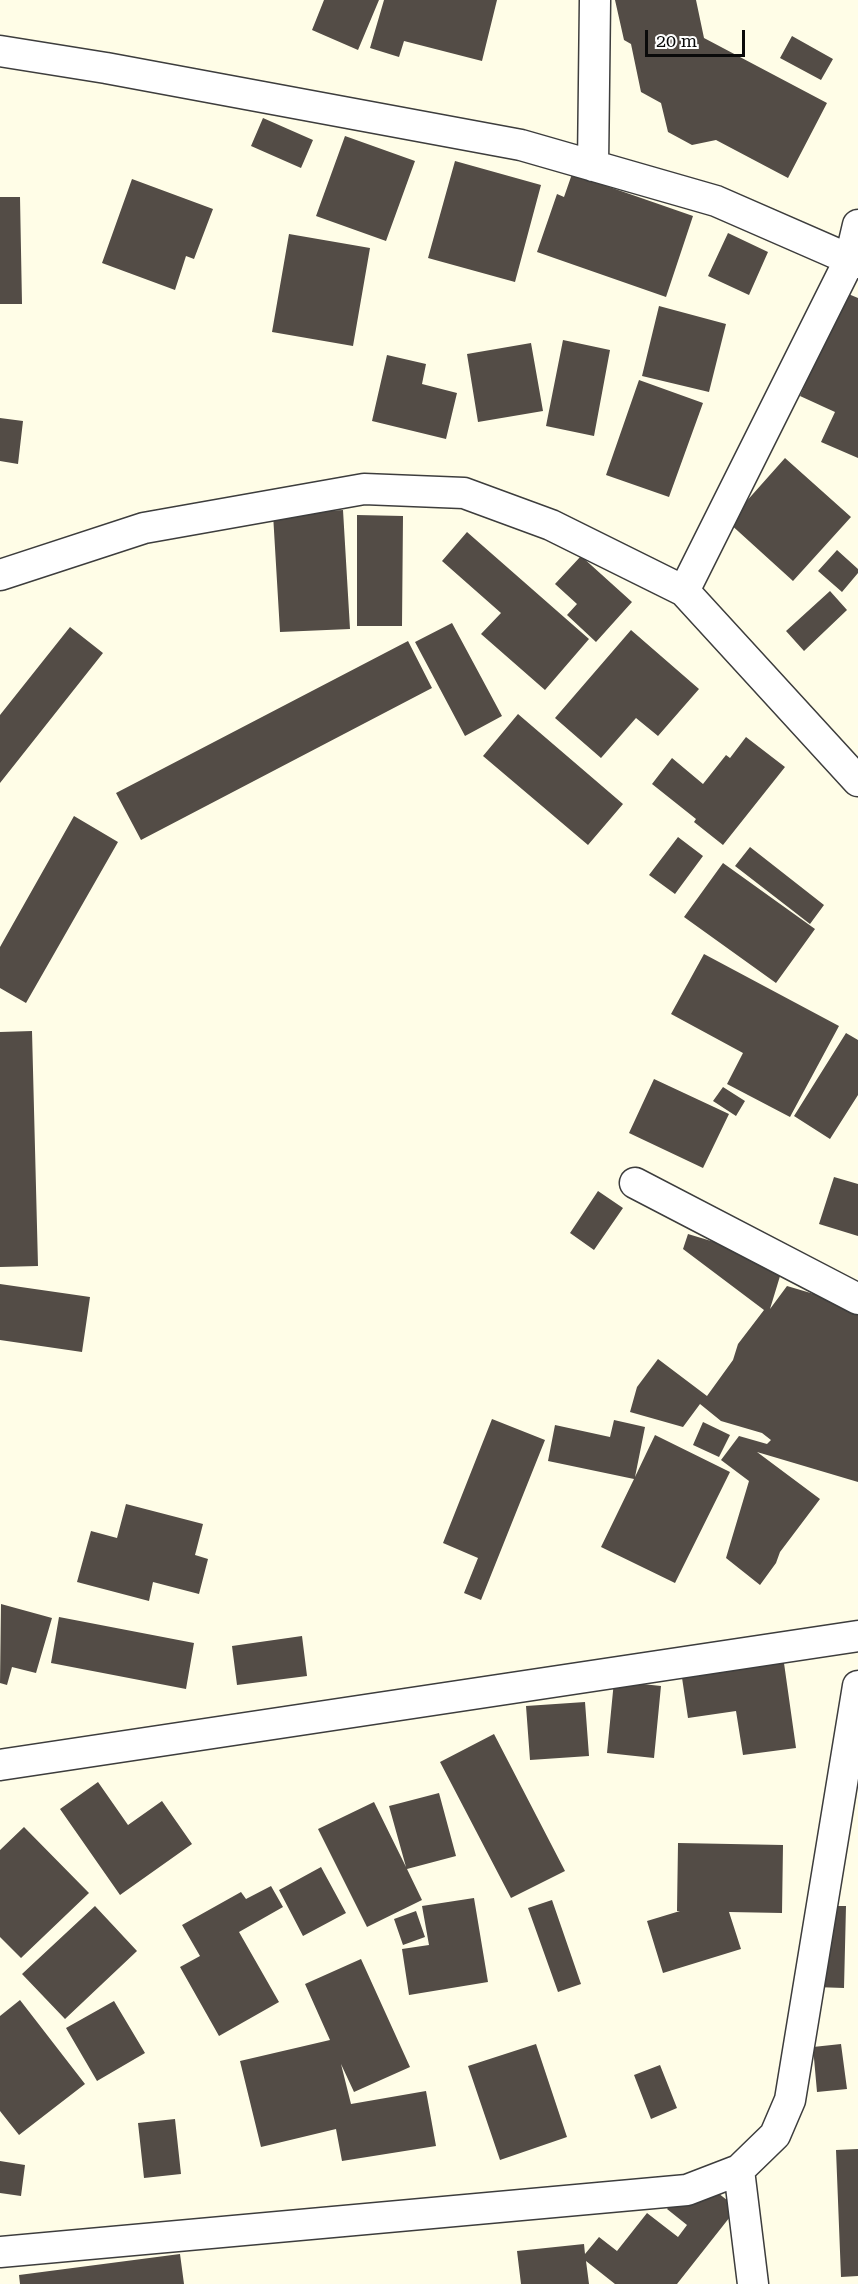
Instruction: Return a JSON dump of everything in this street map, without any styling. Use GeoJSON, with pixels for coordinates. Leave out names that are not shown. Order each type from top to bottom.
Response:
{"type":"FeatureCollection","features":[{"type":"Feature","properties":{"kind":"street"},"geometry":{"type":"LineString","coordinates":[[593,166],[595,0]]}},
{"type":"Feature","properties":{"kind":"street"},"geometry":{"type":"LineString","coordinates":[[0,51],[106,68],[521,145],[716,201],[854,261]]}},
{"type":"Feature","properties":{"kind":"street"},"geometry":{"type":"LineString","coordinates":[[684,591],[854,261],[858,225]]}},
{"type":"Feature","properties":{"kind":"street"},"geometry":{"type":"LineString","coordinates":[[0,574],[144,528],[364,489],[464,493],[551,525],[684,591],[858,781]]}},
{"type":"Feature","properties":{"kind":"street"},"geometry":{"type":"LineString","coordinates":[[635,1183],[858,1299]]}},
{"type":"Feature","properties":{"kind":"street"},"geometry":{"type":"LineString","coordinates":[[0,1765],[858,1636]]}},
{"type":"Feature","properties":{"kind":"street"},"geometry":{"type":"LineString","coordinates":[[0,2252],[687,2190],[740,2170],[775,2135],[790,2100],[858,1686]]}},
{"type":"Feature","properties":{"kind":"street"},"geometry":{"type":"LineString","coordinates":[[740,2170],[753,2284]]}},
{"type":"Feature","properties":{"kind":"building"},"geometry":{"type":"Polygon","coordinates":[[[324,0],[379,0],[358,50],[312,30],[324,0]]]}},
{"type":"Feature","properties":{"kind":"building"},"geometry":{"type":"Polygon","coordinates":[[[384,0],[497,0],[482,61],[404,41],[399,57],[370,48],[384,0]]]}},
{"type":"Feature","properties":{"kind":"building"},"geometry":{"type":"Polygon","coordinates":[[[615,0],[696,0],[704,38],[827,103],[788,178],[716,140],[692,145],[668,132],[661,103],[641,92],[631,44],[624,40],[615,0]]]}},
{"type":"Feature","properties":{"kind":"building"},"geometry":{"type":"Polygon","coordinates":[[[792,36],[833,59],[821,80],[780,58],[792,36]]]}},
{"type":"Feature","properties":{"kind":"building"},"geometry":{"type":"Polygon","coordinates":[[[263,118],[313,140],[301,168],[251,146],[263,118]]]}},
{"type":"Feature","properties":{"kind":"building"},"geometry":{"type":"Polygon","coordinates":[[[345,136],[415,161],[386,241],[316,216],[345,136]]]}},
{"type":"Feature","properties":{"kind":"building"},"geometry":{"type":"Polygon","coordinates":[[[455,161],[541,185],[515,282],[428,258],[455,161]]]}},
{"type":"Feature","properties":{"kind":"building"},"geometry":{"type":"Polygon","coordinates":[[[572,174],[693,216],[666,297],[537,252],[557,194],[564,197],[572,174]]]}},
{"type":"Feature","properties":{"kind":"building"},"geometry":{"type":"Polygon","coordinates":[[[132,179],[213,209],[194,259],[186,256],[175,290],[102,263],[132,179]]]}},
{"type":"Feature","properties":{"kind":"building"},"geometry":{"type":"Polygon","coordinates":[[[0,197],[20,197],[22,304],[0,304],[0,197]]]}},
{"type":"Feature","properties":{"kind":"building"},"geometry":{"type":"Polygon","coordinates":[[[728,233],[768,252],[749,295],[708,276],[728,233]]]}},
{"type":"Feature","properties":{"kind":"building"},"geometry":{"type":"Polygon","coordinates":[[[289,234],[370,248],[353,346],[272,332],[289,234]]]}},
{"type":"Feature","properties":{"kind":"building"},"geometry":{"type":"Polygon","coordinates":[[[846,293],[858,298],[858,458],[821,442],[835,412],[800,396],[846,293]]]}},
{"type":"Feature","properties":{"kind":"building"},"geometry":{"type":"Polygon","coordinates":[[[659,306],[726,324],[709,392],[642,376],[659,306]]]}},
{"type":"Feature","properties":{"kind":"building"},"geometry":{"type":"Polygon","coordinates":[[[563,340],[610,350],[594,436],[546,426],[563,340]]]}},
{"type":"Feature","properties":{"kind":"building"},"geometry":{"type":"Polygon","coordinates":[[[531,343],[543,411],[478,422],[467,354],[531,343]]]}},
{"type":"Feature","properties":{"kind":"building"},"geometry":{"type":"Polygon","coordinates":[[[387,355],[426,364],[422,384],[457,393],[446,439],[372,421],[387,355]]]}},
{"type":"Feature","properties":{"kind":"building"},"geometry":{"type":"Polygon","coordinates":[[[639,380],[703,403],[669,497],[606,475],[639,380]]]}},
{"type":"Feature","properties":{"kind":"building"},"geometry":{"type":"Polygon","coordinates":[[[0,418],[23,421],[18,464],[0,461],[0,418]]]}},
{"type":"Feature","properties":{"kind":"building"},"geometry":{"type":"Polygon","coordinates":[[[785,458],[851,517],[793,581],[728,522],[785,458]]]}},
{"type":"Feature","properties":{"kind":"building"},"geometry":{"type":"Polygon","coordinates":[[[343,510],[350,629],[280,632],[273,514],[343,510]]]}},
{"type":"Feature","properties":{"kind":"building"},"geometry":{"type":"Polygon","coordinates":[[[357,515],[403,516],[402,626],[357,626],[357,515]]]}},
{"type":"Feature","properties":{"kind":"building"},"geometry":{"type":"Polygon","coordinates":[[[467,532],[589,639],[545,690],[481,634],[501,613],[442,561],[467,532]]]}},
{"type":"Feature","properties":{"kind":"building"},"geometry":{"type":"Polygon","coordinates":[[[837,550],[858,569],[858,573],[842,592],[818,571],[837,550]]]}},
{"type":"Feature","properties":{"kind":"building"},"geometry":{"type":"Polygon","coordinates":[[[581,556],[632,602],[596,642],[567,615],[577,604],[555,584],[581,556]]]}},
{"type":"Feature","properties":{"kind":"building"},"geometry":{"type":"Polygon","coordinates":[[[830,591],[847,610],[804,651],[786,631],[830,591]]]}},
{"type":"Feature","properties":{"kind":"building"},"geometry":{"type":"Polygon","coordinates":[[[452,623],[502,716],[465,736],[415,642],[452,623]]]}},
{"type":"Feature","properties":{"kind":"building"},"geometry":{"type":"Polygon","coordinates":[[[70,627],[103,653],[0,783],[0,715],[70,627]]]}},
{"type":"Feature","properties":{"kind":"building"},"geometry":{"type":"Polygon","coordinates":[[[631,630],[699,689],[658,736],[636,718],[601,758],[555,718],[631,630]]]}},
{"type":"Feature","properties":{"kind":"building"},"geometry":{"type":"Polygon","coordinates":[[[408,641],[432,688],[141,840],[116,793],[408,641]]]}},
{"type":"Feature","properties":{"kind":"building"},"geometry":{"type":"Polygon","coordinates":[[[518,714],[623,804],[588,845],[483,756],[518,714]]]}},
{"type":"Feature","properties":{"kind":"building"},"geometry":{"type":"Polygon","coordinates":[[[746,737],[785,767],[723,845],[694,822],[696,819],[652,784],[672,758],[703,784],[726,755],[730,758],[746,737]]]}},
{"type":"Feature","properties":{"kind":"building"},"geometry":{"type":"Polygon","coordinates":[[[74,816],[118,842],[26,1003],[0,988],[0,947],[74,816]]]}},
{"type":"Feature","properties":{"kind":"building"},"geometry":{"type":"Polygon","coordinates":[[[678,837],[703,856],[675,894],[649,875],[678,837]]]}},
{"type":"Feature","properties":{"kind":"building"},"geometry":{"type":"Polygon","coordinates":[[[750,847],[824,905],[810,924],[735,866],[750,847]]]}},
{"type":"Feature","properties":{"kind":"building"},"geometry":{"type":"Polygon","coordinates":[[[723,863],[815,929],[776,983],[684,917],[723,863]]]}},
{"type":"Feature","properties":{"kind":"building"},"geometry":{"type":"Polygon","coordinates":[[[704,954],[839,1026],[790,1117],[727,1084],[743,1053],[671,1014],[704,954]]]}},
{"type":"Feature","properties":{"kind":"building"},"geometry":{"type":"Polygon","coordinates":[[[32,1031],[38,1266],[0,1267],[0,1032],[32,1031]]]}},
{"type":"Feature","properties":{"kind":"building"},"geometry":{"type":"Polygon","coordinates":[[[846,1033],[858,1040],[858,1095],[830,1139],[794,1116],[846,1033]]]}},
{"type":"Feature","properties":{"kind":"building"},"geometry":{"type":"Polygon","coordinates":[[[654,1079],[729,1114],[703,1168],[629,1133],[654,1079]]]}},
{"type":"Feature","properties":{"kind":"building"},"geometry":{"type":"Polygon","coordinates":[[[723,1087],[745,1101],[736,1116],[713,1101],[723,1087]]]}},
{"type":"Feature","properties":{"kind":"building"},"geometry":{"type":"Polygon","coordinates":[[[834,1177],[858,1184],[858,1236],[819,1224],[834,1177]]]}},
{"type":"Feature","properties":{"kind":"building"},"geometry":{"type":"Polygon","coordinates":[[[598,1191],[623,1208],[594,1250],[570,1233],[598,1191]]]}},
{"type":"Feature","properties":{"kind":"building"},"geometry":{"type":"Polygon","coordinates":[[[688,1234],[784,1263],[770,1309],[787,1286],[858,1307],[858,1482],[757,1452],[820,1499],[780,1552],[776,1563],[760,1585],[726,1558],[749,1481],[721,1460],[739,1436],[767,1444],[771,1440],[762,1433],[721,1421],[700,1404],[683,1427],[630,1412],[637,1387],[658,1359],[707,1396],[733,1360],[738,1344],[764,1310],[683,1249],[688,1234]]]}},
{"type":"Feature","properties":{"kind":"building"},"geometry":{"type":"Polygon","coordinates":[[[0,1284],[90,1297],[82,1352],[0,1340],[0,1284]]]}},
{"type":"Feature","properties":{"kind":"building"},"geometry":{"type":"Polygon","coordinates":[[[492,1419],[545,1440],[481,1600],[464,1593],[478,1558],[443,1543],[492,1419]]]}},
{"type":"Feature","properties":{"kind":"building"},"geometry":{"type":"Polygon","coordinates":[[[614,1420],[645,1427],[635,1477],[655,1435],[730,1472],[675,1583],[601,1547],[634,1479],[548,1461],[555,1425],[610,1437],[614,1420]]]}},
{"type":"Feature","properties":{"kind":"building"},"geometry":{"type":"Polygon","coordinates":[[[703,1422],[730,1435],[719,1457],[693,1445],[703,1422]]]}},
{"type":"Feature","properties":{"kind":"building"},"geometry":{"type":"Polygon","coordinates":[[[126,1504],[203,1524],[195,1555],[208,1559],[199,1594],[153,1582],[149,1601],[77,1582],[91,1531],[117,1538],[126,1504]]]}},
{"type":"Feature","properties":{"kind":"building"},"geometry":{"type":"Polygon","coordinates":[[[1,1604],[52,1618],[36,1673],[12,1667],[7,1685],[0,1683],[1,1604]]]}},
{"type":"Feature","properties":{"kind":"building"},"geometry":{"type":"Polygon","coordinates":[[[59,1617],[194,1643],[186,1689],[51,1663],[59,1617]]]}},
{"type":"Feature","properties":{"kind":"building"},"geometry":{"type":"Polygon","coordinates":[[[302,1636],[307,1676],[237,1685],[232,1646],[302,1636]]]}},
{"type":"Feature","properties":{"kind":"building"},"geometry":{"type":"Polygon","coordinates":[[[783,1656],[796,1748],[743,1755],[736,1711],[688,1718],[681,1671],[783,1656]]]}},
{"type":"Feature","properties":{"kind":"building"},"geometry":{"type":"Polygon","coordinates":[[[614,1681],[661,1686],[654,1758],[607,1753],[614,1681]]]}},
{"type":"Feature","properties":{"kind":"building"},"geometry":{"type":"Polygon","coordinates":[[[585,1702],[589,1756],[530,1760],[526,1706],[585,1702]]]}},
{"type":"Feature","properties":{"kind":"building"},"geometry":{"type":"Polygon","coordinates":[[[494,1734],[565,1871],[511,1898],[440,1762],[494,1734]]]}},
{"type":"Feature","properties":{"kind":"building"},"geometry":{"type":"Polygon","coordinates":[[[98,1782],[128,1825],[162,1801],[192,1844],[120,1895],[60,1809],[98,1782]]]}},
{"type":"Feature","properties":{"kind":"building"},"geometry":{"type":"Polygon","coordinates":[[[439,1793],[456,1856],[407,1869],[422,1900],[367,1927],[318,1829],[374,1802],[406,1867],[389,1806],[439,1793]]]}},
{"type":"Feature","properties":{"kind":"building"},"geometry":{"type":"Polygon","coordinates":[[[24,1827],[89,1893],[21,1958],[0,1937],[0,1850],[24,1827]]]}},
{"type":"Feature","properties":{"kind":"building"},"geometry":{"type":"Polygon","coordinates":[[[678,1843],[783,1845],[782,1913],[729,1912],[741,1949],[663,1973],[647,1921],[680,1911],[677,1911],[678,1843]]]}},
{"type":"Feature","properties":{"kind":"building"},"geometry":{"type":"Polygon","coordinates":[[[321,1867],[346,1913],[303,1936],[279,1890],[321,1867]]]}},
{"type":"Feature","properties":{"kind":"building"},"geometry":{"type":"Polygon","coordinates":[[[271,1886],[283,1907],[239,1932],[279,2002],[219,2036],[180,1967],[200,1956],[182,1925],[241,1892],[246,1899],[271,1886]]]}},
{"type":"Feature","properties":{"kind":"building"},"geometry":{"type":"Polygon","coordinates":[[[474,1898],[488,1982],[409,1995],[402,1949],[429,1945],[422,1906],[474,1898]]]}},
{"type":"Feature","properties":{"kind":"building"},"geometry":{"type":"Polygon","coordinates":[[[552,1900],[581,1984],[558,1992],[528,1908],[552,1900]]]}},
{"type":"Feature","properties":{"kind":"building"},"geometry":{"type":"Polygon","coordinates":[[[95,1906],[137,1951],[65,2019],[22,1974],[95,1906]]]}},
{"type":"Feature","properties":{"kind":"building"},"geometry":{"type":"Polygon","coordinates":[[[816,1906],[846,1906],[844,1988],[815,1987],[816,1906]]]}},
{"type":"Feature","properties":{"kind":"building"},"geometry":{"type":"Polygon","coordinates":[[[416,1911],[425,1937],[403,1945],[394,1919],[416,1911]]]}},
{"type":"Feature","properties":{"kind":"building"},"geometry":{"type":"Polygon","coordinates":[[[361,1959],[410,2067],[354,2092],[341,2064],[351,2104],[426,2091],[436,2146],[342,2161],[336,2129],[261,2147],[240,2061],[330,2040],[305,1984],[361,1959]]]}},
{"type":"Feature","properties":{"kind":"building"},"geometry":{"type":"Polygon","coordinates":[[[20,2000],[85,2084],[19,2135],[0,2111],[0,2016],[20,2000]]]}},
{"type":"Feature","properties":{"kind":"building"},"geometry":{"type":"Polygon","coordinates":[[[114,2001],[145,2053],[97,2081],[66,2028],[114,2001]]]}},
{"type":"Feature","properties":{"kind":"building"},"geometry":{"type":"Polygon","coordinates":[[[536,2044],[567,2137],[500,2160],[468,2066],[536,2044]]]}},
{"type":"Feature","properties":{"kind":"building"},"geometry":{"type":"Polygon","coordinates":[[[841,2044],[847,2089],[817,2092],[813,2047],[841,2044]]]}},
{"type":"Feature","properties":{"kind":"building"},"geometry":{"type":"Polygon","coordinates":[[[660,2065],[677,2108],[651,2119],[634,2075],[660,2065]]]}},
{"type":"Feature","properties":{"kind":"building"},"geometry":{"type":"Polygon","coordinates":[[[175,2119],[181,2174],[144,2178],[138,2123],[175,2119]]]}},
{"type":"Feature","properties":{"kind":"building"},"geometry":{"type":"Polygon","coordinates":[[[858,2149],[858,2276],[841,2277],[836,2150],[858,2149]]]}},
{"type":"Feature","properties":{"kind":"building"},"geometry":{"type":"Polygon","coordinates":[[[0,2161],[25,2165],[21,2196],[0,2193],[0,2161]]]}},
{"type":"Feature","properties":{"kind":"building"},"geometry":{"type":"Polygon","coordinates":[[[694,2174],[737,2208],[677,2284],[615,2284],[586,2261],[589,2284],[521,2284],[517,2251],[584,2244],[585,2254],[599,2237],[617,2251],[647,2213],[678,2237],[687,2225],[667,2209],[694,2174]]]}},
{"type":"Feature","properties":{"kind":"building"},"geometry":{"type":"Polygon","coordinates":[[[180,2254],[184,2284],[20,2284],[19,2275],[180,2254]]]}}]}
